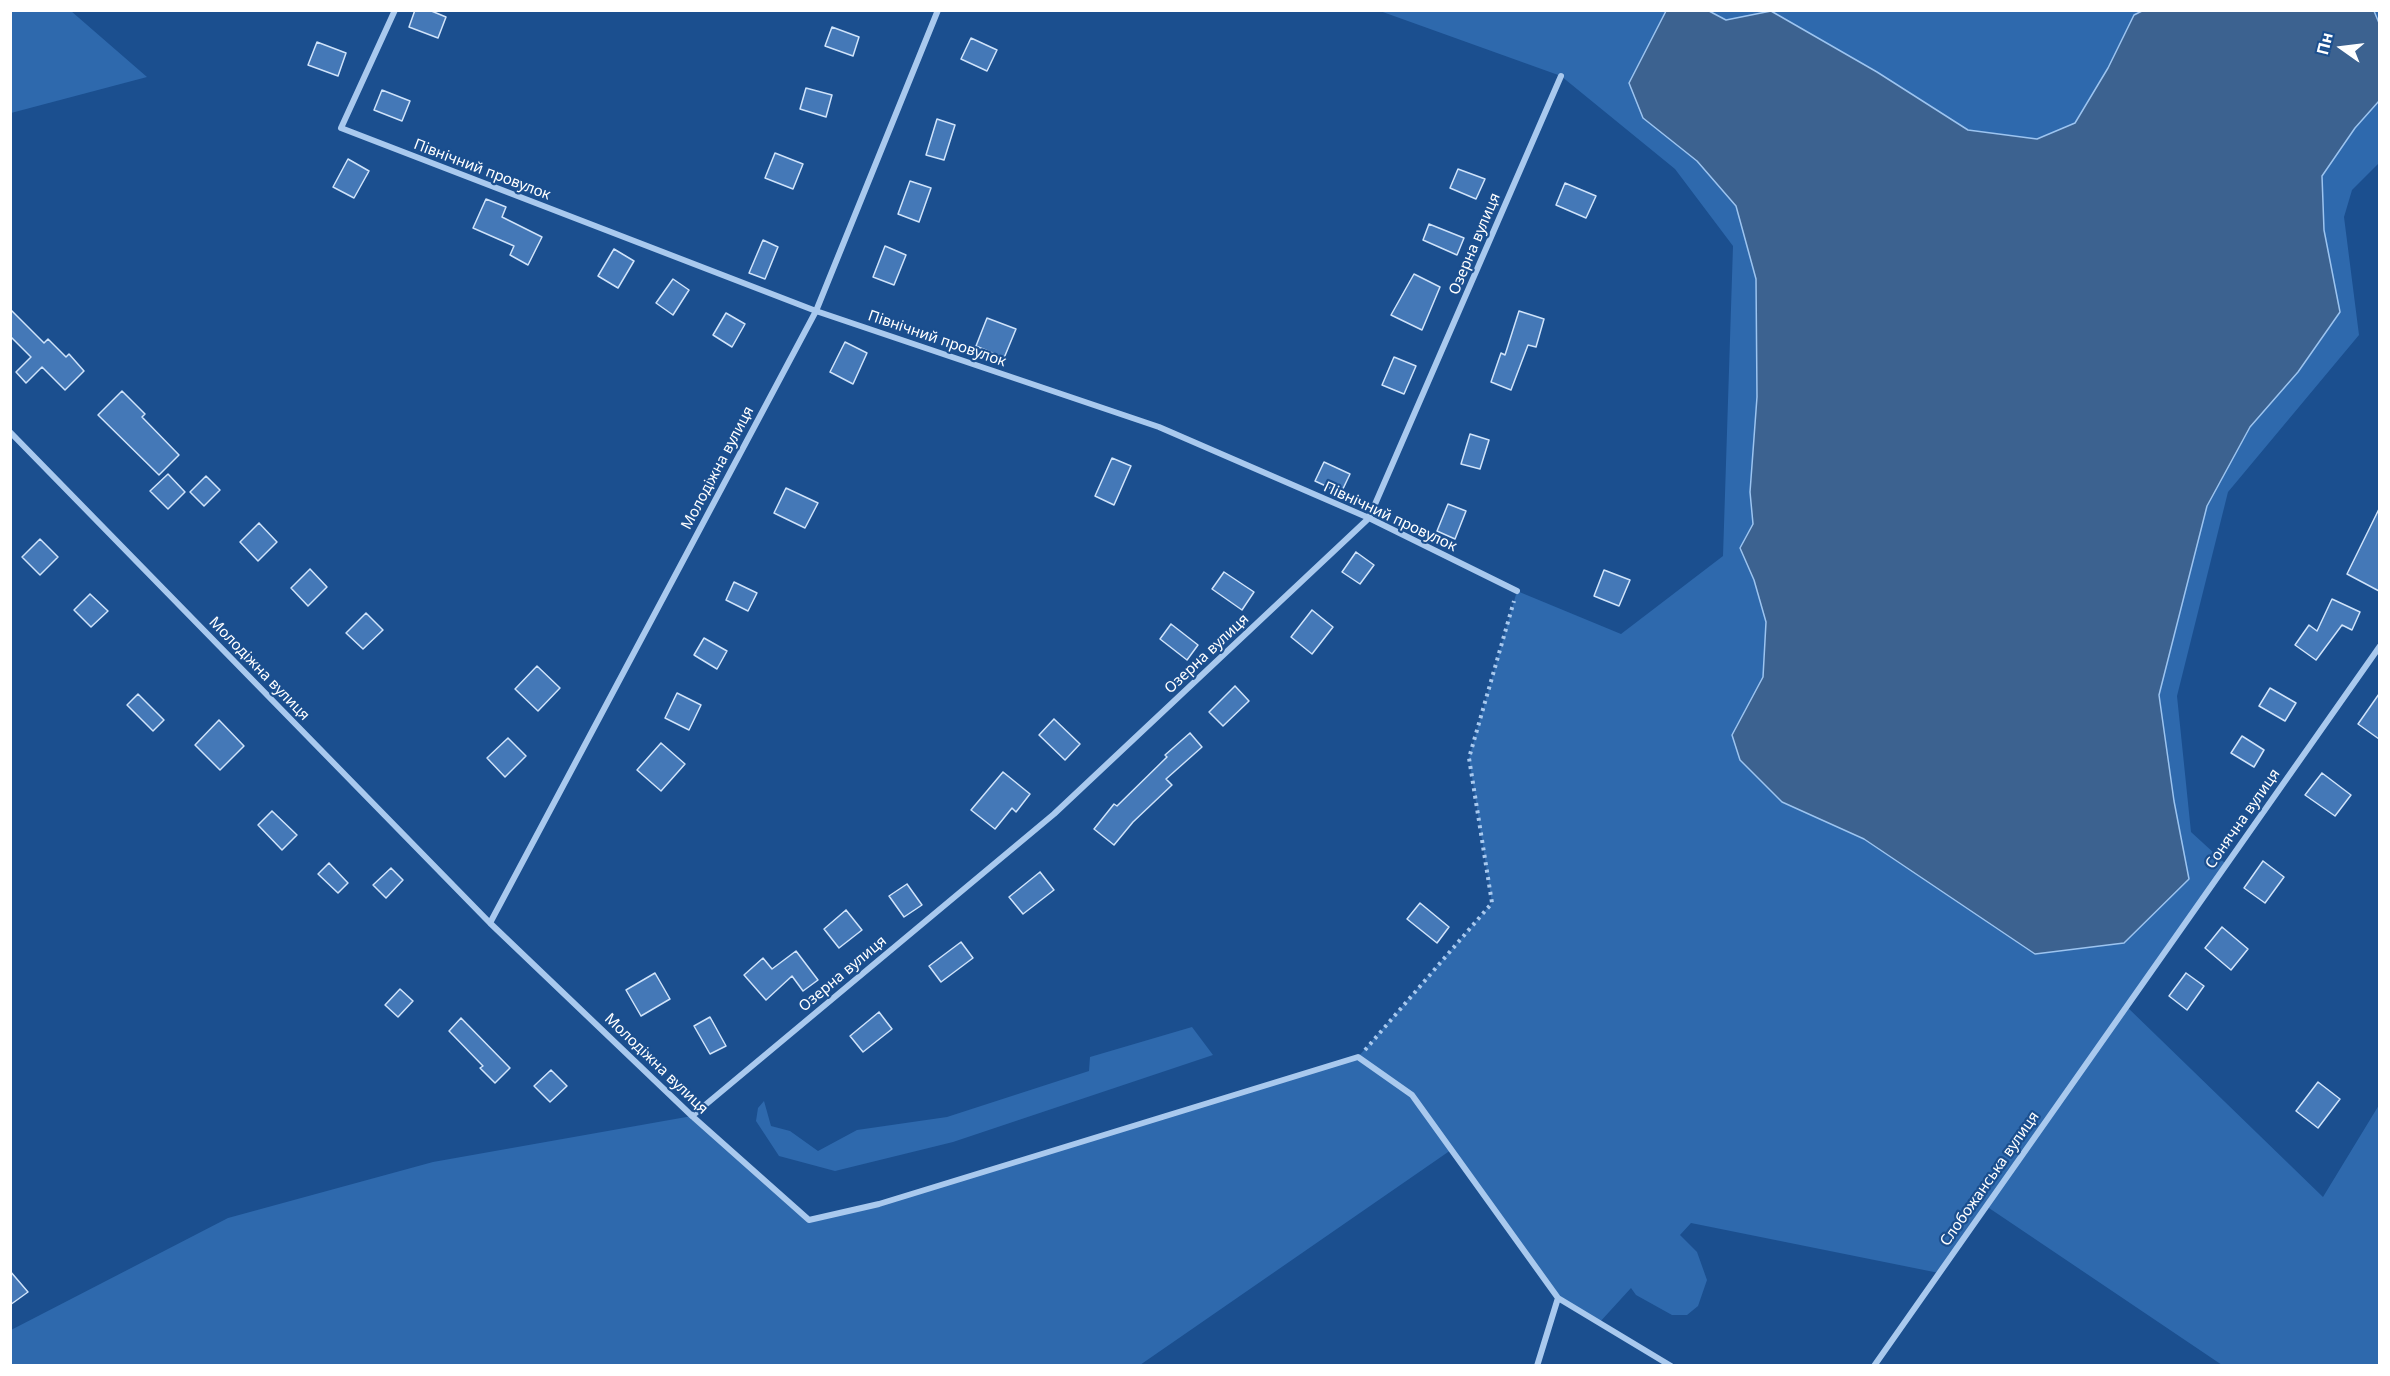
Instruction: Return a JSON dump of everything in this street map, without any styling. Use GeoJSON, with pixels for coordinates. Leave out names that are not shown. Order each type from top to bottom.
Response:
{"type":"FeatureCollection","features":[{"type":"Feature","properties":{"kind":"street","name":"Північний провулок"},"geometry":{"type":"LineString","coordinates":[[395,10],[341,128],[816,311],[1159,427],[1369,518],[1517,591]]}},
{"type":"Feature","properties":{"kind":"street","name":"Молодіжна вулиця"},"geometry":{"type":"LineString","coordinates":[[490,922],[816,311],[938,10]]}},
{"type":"Feature","properties":{"kind":"street","name":"Озерна вулиця"},"geometry":{"type":"LineString","coordinates":[[692,1116],[1054,814],[1369,518],[1561,76]]}},
{"type":"Feature","properties":{"kind":"street","name":"Молодіжна вулиця"},"geometry":{"type":"LineString","coordinates":[[10,432],[490,922],[692,1116],[809,1220],[879,1204],[1358,1057]]}},
{"type":"Feature","properties":{"kind":"street","name":"Сонячна вулиця"},"geometry":{"type":"LineString","coordinates":[[2126,1006],[2379,646]]}},
{"type":"Feature","properties":{"kind":"street","name":"Слобожанська вулиця"},"geometry":{"type":"LineString","coordinates":[[1874,1365],[2126,1006]]}},
{"type":"Feature","properties":{"kind":"street"},"geometry":{"type":"LineString","coordinates":[[1358,1057],[1412,1095],[1558,1298],[1671,1365]]}},
{"type":"Feature","properties":{"kind":"street"},"geometry":{"type":"LineString","coordinates":[[1537,1365],[1558,1298]]}},
{"type":"Feature","properties":{"kind":"path"},"geometry":{"type":"LineString","coordinates":[[1358,1057],[1492,903],[1468,758],[1517,591]]}},
{"type":"Feature","properties":{"kind":"shaded area"},"geometry":{"type":"Polygon","coordinates":[[[11,10],[71,11],[147,77],[11,113],[11,10]]]}},
{"type":"Feature","properties":{"kind":"shaded area"},"geometry":{"type":"Polygon","coordinates":[[[1380,11],[2379,11],[2379,163],[2352,190],[2344,217],[2359,335],[2228,492],[2177,696],[2191,832],[2226,864],[2126,1006],[2323,1197],[2379,1105],[2379,1365],[2222,1365],[1986,1206],[1939,1273],[1691,1223],[1680,1235],[1697,1252],[1707,1280],[1698,1306],[1687,1315],[1672,1315],[1636,1295],[1631,1288],[1599,1323],[1558,1298],[1451,1150],[1140,1365],[11,1366],[11,1330],[228,1218],[433,1162],[692,1116],[810,1220],[879,1204],[1358,1057],[1492,903],[1469,758],[1517,591],[1621,634],[1723,556],[1733,246],[1675,169],[1561,76],[1380,11]]]}},
{"type":"Feature","properties":{"kind":"shaded area"},"geometry":{"type":"Polygon","coordinates":[[[1666,11],[1709,11],[1726,20],[1771,11],[1877,72],[1968,130],[2037,139],[2075,123],[2108,68],[2134,15],[2142,11],[2374,11],[2379,23],[2379,101],[2355,128],[2322,176],[2324,230],[2340,312],[2298,372],[2250,427],[2207,506],[2159,695],[2174,801],[2189,879],[2124,943],[2035,954],[1864,839],[1782,802],[1740,760],[1732,735],[1763,677],[1766,622],[1754,580],[1740,548],[1753,524],[1750,492],[1757,397],[1756,279],[1736,206],[1697,161],[1643,118],[1629,83],[1666,11]]]}},
{"type":"Feature","properties":{"kind":"shaded area"},"geometry":{"type":"Polygon","coordinates":[[[1192,1027],[1213,1055],[953,1142],[835,1171],[779,1156],[756,1121],[758,1108],[764,1101],[771,1126],[790,1131],[818,1151],[857,1130],[947,1117],[1089,1071],[1090,1057],[1192,1027]]]}},
{"type":"Feature","properties":{"kind":"building"},"geometry":{"type":"Polygon","coordinates":[[[415,10],[429,10],[446,17],[438,38],[409,27],[415,10]]]}},
{"type":"Feature","properties":{"kind":"building"},"geometry":{"type":"Polygon","coordinates":[[[832,27],[859,37],[853,56],[825,46],[832,27]]]}},
{"type":"Feature","properties":{"kind":"building"},"geometry":{"type":"Polygon","coordinates":[[[971,38],[997,50],[987,71],[961,59],[971,38]]]}},
{"type":"Feature","properties":{"kind":"building"},"geometry":{"type":"Polygon","coordinates":[[[317,42],[346,53],[338,76],[308,65],[317,42]]]}},
{"type":"Feature","properties":{"kind":"building"},"geometry":{"type":"Polygon","coordinates":[[[806,88],[832,95],[826,117],[800,109],[806,88]]]}},
{"type":"Feature","properties":{"kind":"building"},"geometry":{"type":"Polygon","coordinates":[[[382,90],[410,101],[402,121],[374,110],[382,90]]]}},
{"type":"Feature","properties":{"kind":"building"},"geometry":{"type":"Polygon","coordinates":[[[937,119],[955,125],[944,160],[926,155],[937,119]]]}},
{"type":"Feature","properties":{"kind":"building"},"geometry":{"type":"Polygon","coordinates":[[[775,153],[803,164],[793,189],[765,178],[775,153]]]}},
{"type":"Feature","properties":{"kind":"building"},"geometry":{"type":"Polygon","coordinates":[[[348,159],[369,171],[354,198],[333,187],[348,159]]]}},
{"type":"Feature","properties":{"kind":"building"},"geometry":{"type":"Polygon","coordinates":[[[1458,169],[1485,179],[1476,199],[1450,188],[1458,169]]]}},
{"type":"Feature","properties":{"kind":"building"},"geometry":{"type":"Polygon","coordinates":[[[910,181],[931,188],[919,222],[898,214],[910,181]]]}},
{"type":"Feature","properties":{"kind":"building"},"geometry":{"type":"Polygon","coordinates":[[[1565,183],[1596,196],[1586,218],[1556,205],[1565,183]]]}},
{"type":"Feature","properties":{"kind":"building"},"geometry":{"type":"Polygon","coordinates":[[[486,199],[506,207],[502,217],[542,237],[528,265],[510,255],[514,246],[473,228],[486,199]]]}},
{"type":"Feature","properties":{"kind":"building"},"geometry":{"type":"Polygon","coordinates":[[[1429,224],[1464,238],[1457,255],[1423,240],[1429,224]]]}},
{"type":"Feature","properties":{"kind":"building"},"geometry":{"type":"Polygon","coordinates":[[[763,240],[778,247],[765,279],[749,273],[763,240]]]}},
{"type":"Feature","properties":{"kind":"building"},"geometry":{"type":"Polygon","coordinates":[[[885,246],[906,255],[894,285],[873,277],[885,246]]]}},
{"type":"Feature","properties":{"kind":"building"},"geometry":{"type":"Polygon","coordinates":[[[614,249],[634,261],[618,288],[598,276],[614,249]]]}},
{"type":"Feature","properties":{"kind":"building"},"geometry":{"type":"Polygon","coordinates":[[[1414,274],[1440,287],[1422,330],[1391,315],[1414,274]]]}},
{"type":"Feature","properties":{"kind":"building"},"geometry":{"type":"Polygon","coordinates":[[[673,279],[689,290],[673,315],[656,303],[673,279]]]}},
{"type":"Feature","properties":{"kind":"building"},"geometry":{"type":"Polygon","coordinates":[[[10,309],[44,343],[48,339],[66,357],[69,354],[84,371],[65,390],[42,367],[26,383],[16,372],[31,357],[10,336],[10,309]]]}},
{"type":"Feature","properties":{"kind":"building"},"geometry":{"type":"Polygon","coordinates":[[[1519,311],[1544,319],[1536,347],[1528,345],[1511,390],[1491,382],[1501,353],[1505,355],[1519,311]]]}},
{"type":"Feature","properties":{"kind":"building"},"geometry":{"type":"Polygon","coordinates":[[[726,313],[745,324],[732,347],[713,335],[726,313]]]}},
{"type":"Feature","properties":{"kind":"building"},"geometry":{"type":"Polygon","coordinates":[[[987,318],[1016,329],[1004,358],[976,346],[987,318]]]}},
{"type":"Feature","properties":{"kind":"building"},"geometry":{"type":"Polygon","coordinates":[[[845,342],[867,353],[853,384],[830,372],[845,342]]]}},
{"type":"Feature","properties":{"kind":"building"},"geometry":{"type":"Polygon","coordinates":[[[1394,357],[1416,366],[1404,394],[1382,385],[1394,357]]]}},
{"type":"Feature","properties":{"kind":"building"},"geometry":{"type":"Polygon","coordinates":[[[122,391],[145,414],[142,417],[179,455],[159,475],[98,415],[122,391]]]}},
{"type":"Feature","properties":{"kind":"building"},"geometry":{"type":"Polygon","coordinates":[[[1470,434],[1489,440],[1480,469],[1461,464],[1470,434]]]}},
{"type":"Feature","properties":{"kind":"building"},"geometry":{"type":"Polygon","coordinates":[[[1112,458],[1131,466],[1114,505],[1095,496],[1112,458]]]}},
{"type":"Feature","properties":{"kind":"building"},"geometry":{"type":"Polygon","coordinates":[[[1324,462],[1350,474],[1341,493],[1315,481],[1324,462]]]}},
{"type":"Feature","properties":{"kind":"building"},"geometry":{"type":"Polygon","coordinates":[[[168,474],[185,492],[168,509],[150,491],[168,474]]]}},
{"type":"Feature","properties":{"kind":"building"},"geometry":{"type":"Polygon","coordinates":[[[206,476],[220,490],[204,506],[190,492],[206,476]]]}},
{"type":"Feature","properties":{"kind":"building"},"geometry":{"type":"Polygon","coordinates":[[[786,488],[818,503],[805,528],[774,513],[786,488]]]}},
{"type":"Feature","properties":{"kind":"building"},"geometry":{"type":"Polygon","coordinates":[[[1448,504],[1466,511],[1455,539],[1437,531],[1448,504]]]}},
{"type":"Feature","properties":{"kind":"building"},"geometry":{"type":"Polygon","coordinates":[[[2379,509],[2379,591],[2347,574],[2379,509]]]}},
{"type":"Feature","properties":{"kind":"building"},"geometry":{"type":"Polygon","coordinates":[[[259,523],[277,542],[258,561],[240,542],[259,523]]]}},
{"type":"Feature","properties":{"kind":"building"},"geometry":{"type":"Polygon","coordinates":[[[40,539],[58,557],[40,575],[22,557],[40,539]]]}},
{"type":"Feature","properties":{"kind":"building"},"geometry":{"type":"Polygon","coordinates":[[[1356,552],[1374,565],[1360,584],[1342,572],[1356,552]]]}},
{"type":"Feature","properties":{"kind":"building"},"geometry":{"type":"Polygon","coordinates":[[[310,569],[327,587],[308,606],[291,588],[310,569]]]}},
{"type":"Feature","properties":{"kind":"building"},"geometry":{"type":"Polygon","coordinates":[[[1604,570],[1630,580],[1619,606],[1594,596],[1604,570]]]}},
{"type":"Feature","properties":{"kind":"building"},"geometry":{"type":"Polygon","coordinates":[[[1224,572],[1254,592],[1242,610],[1212,589],[1224,572]]]}},
{"type":"Feature","properties":{"kind":"building"},"geometry":{"type":"Polygon","coordinates":[[[734,582],[757,593],[748,611],[726,600],[734,582]]]}},
{"type":"Feature","properties":{"kind":"building"},"geometry":{"type":"Polygon","coordinates":[[[90,594],[108,611],[91,627],[74,610],[90,594]]]}},
{"type":"Feature","properties":{"kind":"building"},"geometry":{"type":"Polygon","coordinates":[[[2332,599],[2360,612],[2352,630],[2342,625],[2316,660],[2295,645],[2309,625],[2317,631],[2332,599]]]}},
{"type":"Feature","properties":{"kind":"building"},"geometry":{"type":"Polygon","coordinates":[[[1312,610],[1333,627],[1312,654],[1291,637],[1312,610]]]}},
{"type":"Feature","properties":{"kind":"building"},"geometry":{"type":"Polygon","coordinates":[[[366,613],[383,630],[363,649],[346,633],[366,613]]]}},
{"type":"Feature","properties":{"kind":"building"},"geometry":{"type":"Polygon","coordinates":[[[1171,624],[1198,645],[1187,660],[1160,639],[1171,624]]]}},
{"type":"Feature","properties":{"kind":"building"},"geometry":{"type":"Polygon","coordinates":[[[704,638],[727,651],[717,669],[694,655],[704,638]]]}},
{"type":"Feature","properties":{"kind":"building"},"geometry":{"type":"Polygon","coordinates":[[[537,666],[560,688],[538,711],[515,689],[537,666]]]}},
{"type":"Feature","properties":{"kind":"building"},"geometry":{"type":"Polygon","coordinates":[[[1235,686],[1249,701],[1223,726],[1209,712],[1235,686]]]}},
{"type":"Feature","properties":{"kind":"building"},"geometry":{"type":"Polygon","coordinates":[[[2270,688],[2296,703],[2285,721],[2259,706],[2270,688]]]}},
{"type":"Feature","properties":{"kind":"building"},"geometry":{"type":"Polygon","coordinates":[[[677,693],[701,705],[689,730],[665,718],[677,693]]]}},
{"type":"Feature","properties":{"kind":"building"},"geometry":{"type":"Polygon","coordinates":[[[138,694],[164,720],[153,731],[127,705],[138,694]]]}},
{"type":"Feature","properties":{"kind":"building"},"geometry":{"type":"Polygon","coordinates":[[[2379,694],[2379,739],[2358,724],[2379,694]]]}},
{"type":"Feature","properties":{"kind":"building"},"geometry":{"type":"Polygon","coordinates":[[[1054,719],[1080,744],[1065,760],[1039,735],[1054,719]]]}},
{"type":"Feature","properties":{"kind":"building"},"geometry":{"type":"Polygon","coordinates":[[[219,720],[244,746],[220,770],[195,745],[219,720]]]}},
{"type":"Feature","properties":{"kind":"building"},"geometry":{"type":"Polygon","coordinates":[[[1190,733],[1202,747],[1166,779],[1172,785],[1133,822],[1114,845],[1094,829],[1114,804],[1117,806],[1167,757],[1165,755],[1190,733]]]}},
{"type":"Feature","properties":{"kind":"building"},"geometry":{"type":"Polygon","coordinates":[[[2242,736],[2264,750],[2254,767],[2231,753],[2242,736]]]}},
{"type":"Feature","properties":{"kind":"building"},"geometry":{"type":"Polygon","coordinates":[[[508,738],[526,756],[505,777],[487,758],[508,738]]]}},
{"type":"Feature","properties":{"kind":"building"},"geometry":{"type":"Polygon","coordinates":[[[661,743],[685,764],[661,791],[637,770],[661,743]]]}},
{"type":"Feature","properties":{"kind":"building"},"geometry":{"type":"Polygon","coordinates":[[[1003,772],[1030,794],[1016,812],[1012,808],[995,829],[971,810],[1003,772]]]}},
{"type":"Feature","properties":{"kind":"building"},"geometry":{"type":"Polygon","coordinates":[[[2322,773],[2351,795],[2335,816],[2305,795],[2322,773]]]}},
{"type":"Feature","properties":{"kind":"building"},"geometry":{"type":"Polygon","coordinates":[[[272,811],[297,835],[282,850],[258,825],[272,811]]]}},
{"type":"Feature","properties":{"kind":"building"},"geometry":{"type":"Polygon","coordinates":[[[2263,861],[2284,877],[2265,903],[2244,888],[2263,861]]]}},
{"type":"Feature","properties":{"kind":"building"},"geometry":{"type":"Polygon","coordinates":[[[329,863],[348,883],[338,893],[318,874],[329,863]]]}},
{"type":"Feature","properties":{"kind":"building"},"geometry":{"type":"Polygon","coordinates":[[[391,868],[403,880],[386,898],[373,885],[391,868]]]}},
{"type":"Feature","properties":{"kind":"building"},"geometry":{"type":"Polygon","coordinates":[[[1040,872],[1054,890],[1023,914],[1009,897],[1040,872]]]}},
{"type":"Feature","properties":{"kind":"building"},"geometry":{"type":"Polygon","coordinates":[[[907,884],[922,905],[904,917],[889,896],[907,884]]]}},
{"type":"Feature","properties":{"kind":"building"},"geometry":{"type":"Polygon","coordinates":[[[1420,903],[1449,927],[1437,943],[1407,919],[1420,903]]]}},
{"type":"Feature","properties":{"kind":"building"},"geometry":{"type":"Polygon","coordinates":[[[846,910],[862,930],[839,948],[824,929],[846,910]]]}},
{"type":"Feature","properties":{"kind":"building"},"geometry":{"type":"Polygon","coordinates":[[[2222,927],[2248,949],[2231,970],[2205,948],[2222,927]]]}},
{"type":"Feature","properties":{"kind":"building"},"geometry":{"type":"Polygon","coordinates":[[[961,942],[973,958],[941,982],[929,966],[961,942]]]}},
{"type":"Feature","properties":{"kind":"building"},"geometry":{"type":"Polygon","coordinates":[[[796,951],[818,980],[803,991],[792,976],[766,1000],[744,975],[763,958],[772,969],[796,951]]]}},
{"type":"Feature","properties":{"kind":"building"},"geometry":{"type":"Polygon","coordinates":[[[655,973],[670,999],[641,1016],[626,990],[655,973]]]}},
{"type":"Feature","properties":{"kind":"building"},"geometry":{"type":"Polygon","coordinates":[[[2186,973],[2204,986],[2187,1010],[2169,996],[2186,973]]]}},
{"type":"Feature","properties":{"kind":"building"},"geometry":{"type":"Polygon","coordinates":[[[400,989],[413,1001],[398,1017],[385,1005],[400,989]]]}},
{"type":"Feature","properties":{"kind":"building"},"geometry":{"type":"Polygon","coordinates":[[[879,1012],[892,1029],[863,1052],[850,1036],[879,1012]]]}},
{"type":"Feature","properties":{"kind":"building"},"geometry":{"type":"Polygon","coordinates":[[[710,1017],[726,1046],[710,1054],[694,1026],[710,1017]]]}},
{"type":"Feature","properties":{"kind":"building"},"geometry":{"type":"Polygon","coordinates":[[[461,1018],[510,1068],[495,1083],[480,1068],[483,1066],[449,1031],[461,1018]]]}},
{"type":"Feature","properties":{"kind":"building"},"geometry":{"type":"Polygon","coordinates":[[[551,1070],[567,1086],[550,1102],[534,1086],[551,1070]]]}},
{"type":"Feature","properties":{"kind":"building"},"geometry":{"type":"Polygon","coordinates":[[[2318,1082],[2340,1099],[2318,1128],[2296,1111],[2318,1082]]]}},
{"type":"Feature","properties":{"kind":"building"},"geometry":{"type":"Polygon","coordinates":[[[10,1271],[28,1292],[10,1305],[10,1271]]]}}]}
